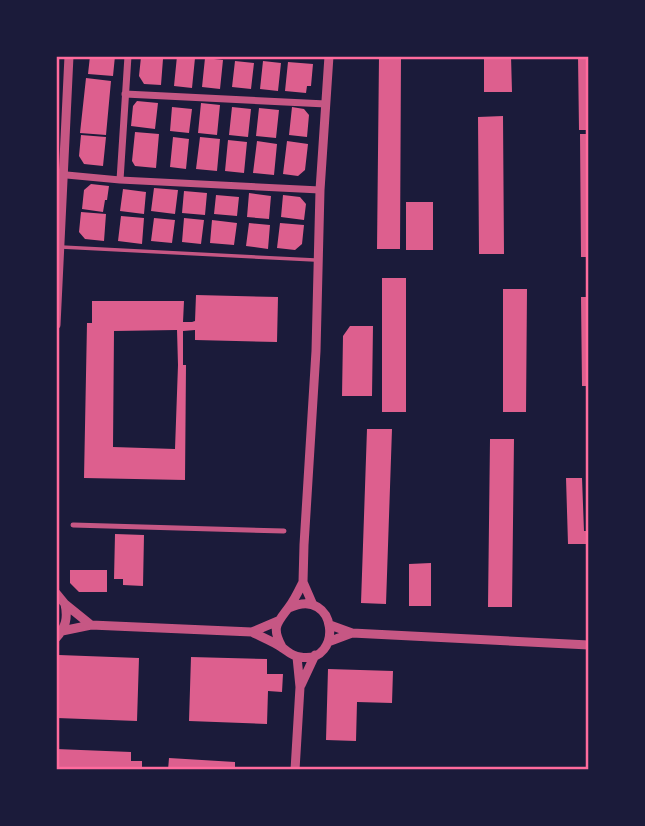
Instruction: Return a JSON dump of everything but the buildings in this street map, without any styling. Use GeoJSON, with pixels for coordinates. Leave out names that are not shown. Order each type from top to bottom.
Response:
{"type":"FeatureCollection","features":[{"type":"Feature","properties":{"kind":"street"},"geometry":{"type":"LineString","coordinates":[[56,325],[60,175],[69,56]]}},
{"type":"Feature","properties":{"kind":"street"},"geometry":{"type":"LineString","coordinates":[[120,180],[128,56]]}},
{"type":"Feature","properties":{"kind":"street"},"geometry":{"type":"LineString","coordinates":[[313,606],[303,582],[304,545],[316,351],[320,190],[329,56]]}},
{"type":"Feature","properties":{"kind":"street"},"geometry":{"type":"LineString","coordinates":[[125,94],[326,104]]}},
{"type":"Feature","properties":{"kind":"street"},"geometry":{"type":"LineString","coordinates":[[60,175],[320,190]]}},
{"type":"Feature","properties":{"kind":"street"},"geometry":{"type":"LineString","coordinates":[[73,525],[284,530]]}},
{"type":"Feature","properties":{"kind":"street"},"geometry":{"type":"LineString","coordinates":[[289,608],[303,582]]}},
{"type":"Feature","properties":{"kind":"street"},"geometry":{"type":"LineString","coordinates":[[56,593],[91,625]]}},
{"type":"Feature","properties":{"kind":"street"},"geometry":{"type":"LineString","coordinates":[[59,635],[66,622],[65,604]]}},
{"type":"Feature","properties":{"kind":"street"},"geometry":{"type":"LineString","coordinates":[[59,635],[91,625],[251,632],[297,657],[306,658],[323,650],[328,642],[330,625],[327,617],[321,610],[305,604],[296,604],[289,608],[282,614],[276,630],[282,647]]}},
{"type":"Feature","properties":{"kind":"street"},"geometry":{"type":"LineString","coordinates":[[251,632],[278,621]]}},
{"type":"Feature","properties":{"kind":"street"},"geometry":{"type":"LineString","coordinates":[[330,625],[352,633],[589,645]]}},
{"type":"Feature","properties":{"kind":"street"},"geometry":{"type":"LineString","coordinates":[[328,642],[352,633]]}},
{"type":"Feature","properties":{"kind":"street"},"geometry":{"type":"LineString","coordinates":[[300,687],[315,655]]}},
{"type":"Feature","properties":{"kind":"street"},"geometry":{"type":"LineString","coordinates":[[295,770],[300,687],[297,657]]}},
{"type":"Feature","properties":{"kind":"lane"},"geometry":{"type":"LineString","coordinates":[[59,247],[317,260]]}}]}
